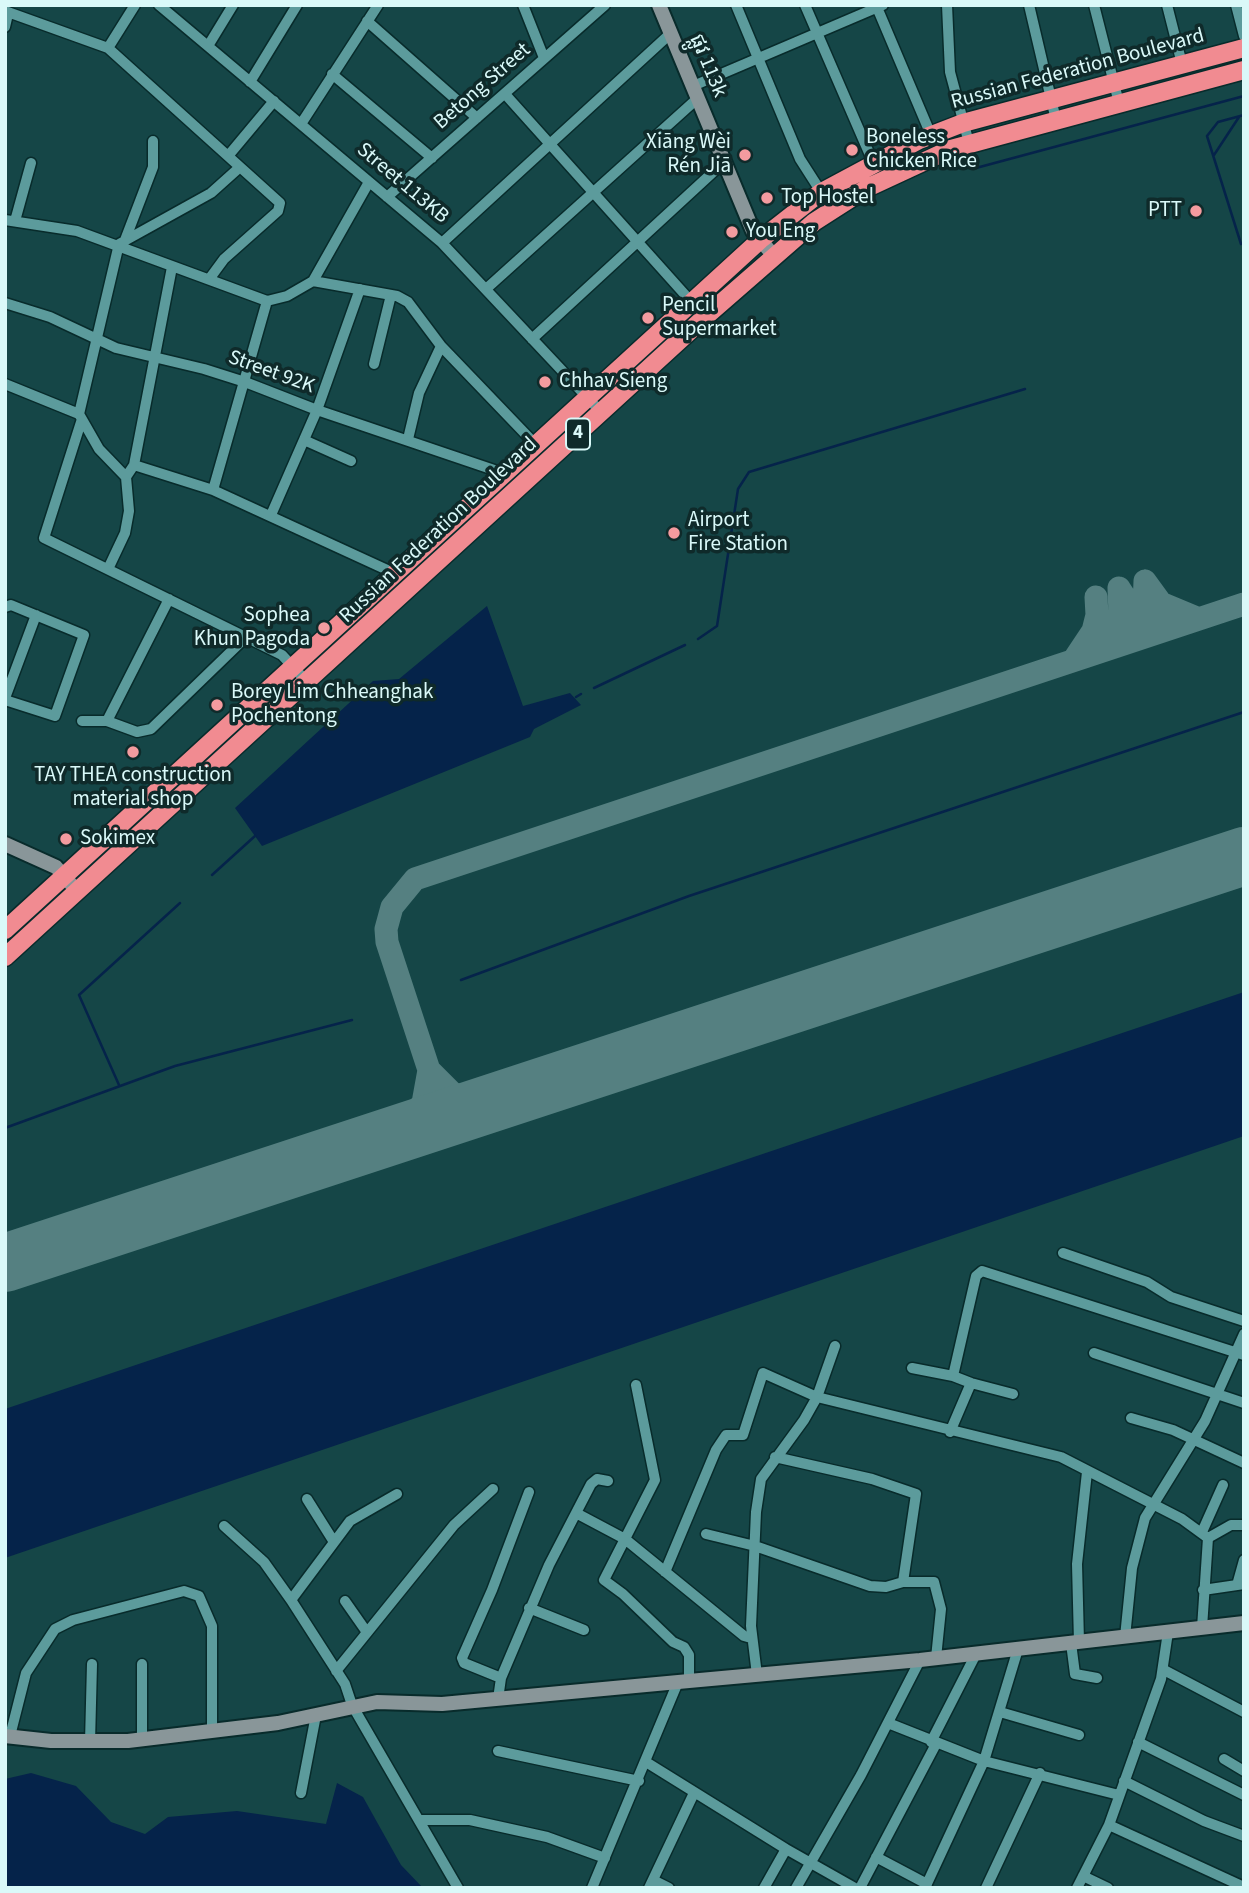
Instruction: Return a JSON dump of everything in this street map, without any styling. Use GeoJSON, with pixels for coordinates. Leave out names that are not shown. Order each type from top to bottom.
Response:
{"type":"FeatureCollection","features":[{"type":"Feature","properties":{"kind":"highway","name":"Russian Federation Boulevard"},"geometry":{"type":"LineString","coordinates":[[5,930],[760,240],[820,193],[873,162],[963,123],[1244,48]]}},
{"type":"Feature","properties":{"kind":"highway","name":"Russian Federation Boulevard"},"geometry":{"type":"LineString","coordinates":[[5,957],[773,255],[832,209],[881,181],[969,143],[1244,70]]}},
{"type":"Feature","properties":{"kind":"street"},"geometry":{"type":"LineString","coordinates":[[108,48],[135,5]]}},
{"type":"Feature","properties":{"kind":"street"},"geometry":{"type":"LineString","coordinates":[[208,46],[233,5]]}},
{"type":"Feature","properties":{"kind":"street"},"geometry":{"type":"LineString","coordinates":[[250,82],[297,5]]}},
{"type":"Feature","properties":{"kind":"street"},"geometry":{"type":"LineString","coordinates":[[301,124],[378,5]]}},
{"type":"Feature","properties":{"kind":"street"},"geometry":{"type":"LineString","coordinates":[[523,5],[544,58]]}},
{"type":"Feature","properties":{"kind":"street","name":"Betong Street"},"geometry":{"type":"LineString","coordinates":[[387,197],[544,58],[591,10],[605,5]]}},
{"type":"Feature","properties":{"kind":"street","name":"ផ្លូវ 113k"},"geometry":{"type":"LineString","coordinates":[[659,5],[753,231],[773,255]]}},
{"type":"Feature","properties":{"kind":"street"},"geometry":{"type":"LineString","coordinates":[[736,5],[800,159],[832,209]]}},
{"type":"Feature","properties":{"kind":"street"},"geometry":{"type":"LineString","coordinates":[[805,5],[873,162]]}},
{"type":"Feature","properties":{"kind":"street"},"geometry":{"type":"LineString","coordinates":[[947,5],[950,72],[969,143]]}},
{"type":"Feature","properties":{"kind":"street"},"geometry":{"type":"LineString","coordinates":[[1029,5],[1056,120]]}},
{"type":"Feature","properties":{"kind":"street"},"geometry":{"type":"LineString","coordinates":[[1094,5],[1119,103]]}},
{"type":"Feature","properties":{"kind":"street"},"geometry":{"type":"LineString","coordinates":[[1167,5],[1182,64]]}},
{"type":"Feature","properties":{"kind":"street"},"geometry":{"type":"LineString","coordinates":[[1236,5],[1244,36]]}},
{"type":"Feature","properties":{"kind":"street"},"geometry":{"type":"LineString","coordinates":[[486,289],[595,194],[695,92],[758,58],[879,6],[931,135]]}},
{"type":"Feature","properties":{"kind":"street","name":"Street 113KB"},"geometry":{"type":"LineString","coordinates":[[164,7],[442,243],[601,412]]}},
{"type":"Feature","properties":{"kind":"street"},"geometry":{"type":"LineString","coordinates":[[5,27],[7,13],[108,48],[280,205],[224,259],[210,278]]}},
{"type":"Feature","properties":{"kind":"street"},"geometry":{"type":"LineString","coordinates":[[367,20],[477,118]]}},
{"type":"Feature","properties":{"kind":"street"},"geometry":{"type":"LineString","coordinates":[[442,243],[671,33]]}},
{"type":"Feature","properties":{"kind":"street"},"geometry":{"type":"LineString","coordinates":[[332,74],[432,158]]}},
{"type":"Feature","properties":{"kind":"street"},"geometry":{"type":"LineString","coordinates":[[505,93],[705,317]]}},
{"type":"Feature","properties":{"kind":"street"},"geometry":{"type":"LineString","coordinates":[[228,156],[274,102]]}},
{"type":"Feature","properties":{"kind":"street"},"geometry":{"type":"LineString","coordinates":[[153,141],[153,167],[122,242],[95,339],[80,418],[44,538],[282,655],[307,682]]}},
{"type":"Feature","properties":{"kind":"street"},"geometry":{"type":"LineString","coordinates":[[532,339],[724,162]]}},
{"type":"Feature","properties":{"kind":"street"},"geometry":{"type":"LineString","coordinates":[[31,163],[10,220],[77,231],[122,242],[172,267],[210,278],[267,301],[287,296],[313,281],[369,182]]}},
{"type":"Feature","properties":{"kind":"street"},"geometry":{"type":"LineString","coordinates":[[122,242],[211,193],[240,167]]}},
{"type":"Feature","properties":{"kind":"street"},"geometry":{"type":"LineString","coordinates":[[108,569],[125,533],[129,511],[126,477],[134,465],[172,267]]}},
{"type":"Feature","properties":{"kind":"street"},"geometry":{"type":"LineString","coordinates":[[313,281],[391,295],[408,302],[418,310],[442,346],[536,445]]}},
{"type":"Feature","properties":{"kind":"street"},"geometry":{"type":"LineString","coordinates":[[271,515],[317,410],[360,289]]}},
{"type":"Feature","properties":{"kind":"street"},"geometry":{"type":"LineString","coordinates":[[373,364],[391,295]]}},
{"type":"Feature","properties":{"kind":"street"},"geometry":{"type":"LineString","coordinates":[[213,490],[267,301]]}},
{"type":"Feature","properties":{"kind":"street","name":"Street 92K"},"geometry":{"type":"LineString","coordinates":[[5,303],[50,317],[95,339],[156,359],[204,369],[245,382],[317,410],[408,439],[503,476],[517,490]]}},
{"type":"Feature","properties":{"kind":"street"},"geometry":{"type":"LineString","coordinates":[[408,439],[419,393],[442,346]]}},
{"type":"Feature","properties":{"kind":"street"},"geometry":{"type":"LineString","coordinates":[[5,384],[80,418],[99,449],[126,477]]}},
{"type":"Feature","properties":{"kind":"street"},"geometry":{"type":"LineString","coordinates":[[304,440],[351,461]]}},
{"type":"Feature","properties":{"kind":"street"},"geometry":{"type":"LineString","coordinates":[[134,465],[213,490],[396,574]]}},
{"type":"Feature","properties":{"kind":"street"},"geometry":{"type":"LineString","coordinates":[[107,721],[169,599]]}},
{"type":"Feature","properties":{"kind":"street"},"geometry":{"type":"LineString","coordinates":[[5,607],[11,605],[36,615],[84,635],[58,713],[51,716],[5,699],[36,615]]}},
{"type":"Feature","properties":{"kind":"street"},"geometry":{"type":"LineString","coordinates":[[82,721],[107,721],[137,732],[151,729],[246,638]]}},
{"type":"Feature","properties":{"kind":"street"},"geometry":{"type":"LineString","coordinates":[[5,844],[56,867],[78,892]]}},
{"type":"Feature","properties":{"kind":"street"},"geometry":{"type":"LineString","coordinates":[[1063,1253],[1147,1282],[1171,1297],[1244,1321]]}},
{"type":"Feature","properties":{"kind":"street"},"geometry":{"type":"LineString","coordinates":[[953,1376],[976,1276],[982,1271],[1240,1353]]}},
{"type":"Feature","properties":{"kind":"street"},"geometry":{"type":"LineString","coordinates":[[1125,1637],[1132,1568],[1153,1503],[1195,1439],[1240,1353],[1244,1334]]}},
{"type":"Feature","properties":{"kind":"street"},"geometry":{"type":"LineString","coordinates":[[757,1675],[751,1638],[761,1479],[804,1420],[817,1397],[835,1346]]}},
{"type":"Feature","properties":{"kind":"street"},"geometry":{"type":"LineString","coordinates":[[1094,1353],[1244,1403]]}},
{"type":"Feature","properties":{"kind":"street"},"geometry":{"type":"LineString","coordinates":[[912,1368],[953,1376],[1013,1394]]}},
{"type":"Feature","properties":{"kind":"street"},"geometry":{"type":"LineString","coordinates":[[665,1572],[716,1450],[726,1435],[744,1434],[763,1373],[817,1397],[950,1432],[1061,1457],[1153,1503],[1205,1535]]}},
{"type":"Feature","properties":{"kind":"street"},"geometry":{"type":"LineString","coordinates":[[950,1432],[971,1383]]}},
{"type":"Feature","properties":{"kind":"street"},"geometry":{"type":"LineString","coordinates":[[592,1888],[684,1682],[688,1655],[684,1647],[673,1642],[623,1594],[604,1580],[653,1489],[656,1474],[636,1385]]}},
{"type":"Feature","properties":{"kind":"street"},"geometry":{"type":"LineString","coordinates":[[1131,1418],[1156,1423],[1244,1463]]}},
{"type":"Feature","properties":{"kind":"street"},"geometry":{"type":"LineString","coordinates":[[775,1457],[872,1479],[916,1494],[903,1582]]}},
{"type":"Feature","properties":{"kind":"street"},"geometry":{"type":"LineString","coordinates":[[1087,1472],[1077,1564],[1075,1674],[1097,1678]]}},
{"type":"Feature","properties":{"kind":"street"},"geometry":{"type":"LineString","coordinates":[[498,1699],[501,1678],[528,1608],[576,1513],[591,1484],[597,1479],[608,1482]]}},
{"type":"Feature","properties":{"kind":"street"},"geometry":{"type":"LineString","coordinates":[[1202,1628],[1205,1535],[1223,1485]]}},
{"type":"Feature","properties":{"kind":"street"},"geometry":{"type":"LineString","coordinates":[[337,1671],[366,1631],[454,1525],[494,1489]]}},
{"type":"Feature","properties":{"kind":"street"},"geometry":{"type":"LineString","coordinates":[[501,1678],[464,1662],[463,1658],[529,1492]]}},
{"type":"Feature","properties":{"kind":"street"},"geometry":{"type":"LineString","coordinates":[[291,1600],[351,1521],[397,1494]]}},
{"type":"Feature","properties":{"kind":"street"},"geometry":{"type":"LineString","coordinates":[[307,1499],[334,1542]]}},
{"type":"Feature","properties":{"kind":"street"},"geometry":{"type":"LineString","coordinates":[[576,1513],[625,1539],[744,1636],[751,1638]]}},
{"type":"Feature","properties":{"kind":"street"},"geometry":{"type":"LineString","coordinates":[[1205,1535],[1231,1525],[1244,1525]]}},
{"type":"Feature","properties":{"kind":"street"},"geometry":{"type":"LineString","coordinates":[[224,1526],[264,1562],[337,1671],[352,1705],[422,1820],[458,1888]]}},
{"type":"Feature","properties":{"kind":"street"},"geometry":{"type":"LineString","coordinates":[[706,1534],[755,1546],[870,1586],[886,1587],[903,1582],[928,1580],[936,1586],[941,1609],[936,1658]]}},
{"type":"Feature","properties":{"kind":"street"},"geometry":{"type":"LineString","coordinates":[[1203,1590],[1240,1584],[1244,1560]]}},
{"type":"Feature","properties":{"kind":"street"},"geometry":{"type":"LineString","coordinates":[[212,1730],[212,1626],[199,1597],[184,1591],[73,1620],[55,1629],[26,1673],[8,1736],[90,1742],[142,1739],[212,1730],[316,1715],[352,1705],[377,1702],[442,1704],[498,1699],[920,1660],[1244,1623]]}},
{"type":"Feature","properties":{"kind":"street"},"geometry":{"type":"LineString","coordinates":[[345,1601],[366,1631]]}},
{"type":"Feature","properties":{"kind":"street"},"geometry":{"type":"LineString","coordinates":[[528,1608],[584,1630]]}},
{"type":"Feature","properties":{"kind":"street"},"geometry":{"type":"LineString","coordinates":[[1077,1888],[1109,1825],[1164,1670],[1168,1632]]}},
{"type":"Feature","properties":{"kind":"street"},"geometry":{"type":"LineString","coordinates":[[876,1857],[926,1886],[984,1761],[1018,1649]]}},
{"type":"Feature","properties":{"kind":"street"},"geometry":{"type":"LineString","coordinates":[[646,1762],[786,1849],[857,1888],[876,1857],[934,1743],[976,1654]]}},
{"type":"Feature","properties":{"kind":"street"},"geometry":{"type":"LineString","coordinates":[[796,1888],[861,1775],[920,1660]]}},
{"type":"Feature","properties":{"kind":"street"},"geometry":{"type":"LineString","coordinates":[[90,1742],[92,1664]]}},
{"type":"Feature","properties":{"kind":"street"},"geometry":{"type":"LineString","coordinates":[[142,1664],[142,1739]]}},
{"type":"Feature","properties":{"kind":"street"},"geometry":{"type":"LineString","coordinates":[[1164,1670],[1244,1712]]}},
{"type":"Feature","properties":{"kind":"street"},"geometry":{"type":"LineString","coordinates":[[1000,1712],[1079,1735]]}},
{"type":"Feature","properties":{"kind":"street"},"geometry":{"type":"LineString","coordinates":[[301,1793],[316,1715]]}},
{"type":"Feature","properties":{"kind":"street"},"geometry":{"type":"LineString","coordinates":[[888,1723],[984,1761],[1119,1795]]}},
{"type":"Feature","properties":{"kind":"street"},"geometry":{"type":"LineString","coordinates":[[1138,1742],[1244,1796]]}},
{"type":"Feature","properties":{"kind":"street"},"geometry":{"type":"LineString","coordinates":[[498,1751],[639,1781]]}},
{"type":"Feature","properties":{"kind":"street"},"geometry":{"type":"LineString","coordinates":[[1224,1759],[1244,1771]]}},
{"type":"Feature","properties":{"kind":"street"},"geometry":{"type":"LineString","coordinates":[[986,1888],[1040,1773]]}},
{"type":"Feature","properties":{"kind":"street"},"geometry":{"type":"LineString","coordinates":[[1124,1781],[1204,1821],[1244,1836]]}},
{"type":"Feature","properties":{"kind":"street"},"geometry":{"type":"LineString","coordinates":[[669,1888],[651,1884],[694,1794]]}},
{"type":"Feature","properties":{"kind":"street"},"geometry":{"type":"LineString","coordinates":[[422,1820],[470,1820],[547,1837],[605,1858]]}},
{"type":"Feature","properties":{"kind":"street"},"geometry":{"type":"LineString","coordinates":[[1109,1825],[1244,1887]]}},
{"type":"Feature","properties":{"kind":"street"},"geometry":{"type":"LineString","coordinates":[[764,1888],[786,1849]]}},
{"type":"Feature","properties":{"kind":"street"},"geometry":{"type":"LineString","coordinates":[[1083,1876],[1108,1888]]}},
{"type":"Feature","properties":{"kind":"water"},"geometry":{"type":"Polygon","coordinates":[[[487,606],[523,706],[570,693],[581,705],[534,729],[530,737],[262,846],[235,808],[373,681],[399,679],[487,606]]]}},
{"type":"Feature","properties":{"kind":"water"},"geometry":{"type":"Polygon","coordinates":[[[1244,992],[1244,1136],[5,1558],[5,1409],[1244,992]]]}},
{"type":"Feature","properties":{"kind":"water"},"geometry":{"type":"Polygon","coordinates":[[[31,1773],[76,1786],[111,1822],[145,1834],[168,1817],[237,1811],[326,1824],[337,1783],[363,1797],[401,1865],[423,1888],[5,1888],[5,1779],[31,1773]]]}},
{"type":"Feature","properties":{"kind":"waterway"},"geometry":{"type":"LineString","coordinates":[[976,168],[1244,96]]}},
{"type":"Feature","properties":{"kind":"waterway"},"geometry":{"type":"LineString","coordinates":[[1241,244],[1207,136],[1218,122],[1244,115]]}},
{"type":"Feature","properties":{"kind":"waterway"},"geometry":{"type":"LineString","coordinates":[[1214,155],[1239,117]]}},
{"type":"Feature","properties":{"kind":"waterway"},"geometry":{"type":"LineString","coordinates":[[698,639],[717,626],[738,489],[749,472],[1025,389]]}},
{"type":"Feature","properties":{"kind":"waterway"},"geometry":{"type":"LineString","coordinates":[[594,688],[685,645]]}},
{"type":"Feature","properties":{"kind":"waterway"},"geometry":{"type":"LineString","coordinates":[[576,697],[581,694]]}},
{"type":"Feature","properties":{"kind":"waterway"},"geometry":{"type":"LineString","coordinates":[[461,980],[689,896],[1244,712]]}},
{"type":"Feature","properties":{"kind":"waterway"},"geometry":{"type":"LineString","coordinates":[[212,875],[255,836]]}},
{"type":"Feature","properties":{"kind":"waterway"},"geometry":{"type":"LineString","coordinates":[[119,1085],[79,995],[180,903]]}},
{"type":"Feature","properties":{"kind":"waterway"},"geometry":{"type":"LineString","coordinates":[[5,1128],[175,1066],[352,1020]]}},
{"type":"Feature","properties":{"kind":"taxiway"},"geometry":{"type":"LineString","coordinates":[[1145,581],[1161,603],[1197,618]]}},
{"type":"Feature","properties":{"kind":"taxiway"},"geometry":{"type":"LineString","coordinates":[[1134,628],[1144,607],[1145,581]]}},
{"type":"Feature","properties":{"kind":"taxiway"},"geometry":{"type":"LineString","coordinates":[[1119,588],[1132,608],[1141,615],[1162,623],[1178,624]]}},
{"type":"Feature","properties":{"kind":"taxiway"},"geometry":{"type":"LineString","coordinates":[[1097,652],[1120,616],[1119,588]]}},
{"type":"Feature","properties":{"kind":"taxiway"},"geometry":{"type":"LineString","coordinates":[[1075,658],[1093,631],[1097,615],[1096,597]]}},
{"type":"Feature","properties":{"kind":"taxiway"},"geometry":{"type":"LineString","coordinates":[[395,1135],[423,1103],[429,1070],[387,942],[386,929],[392,907],[415,879],[1244,604]]}},
{"type":"Feature","properties":{"kind":"taxiway"},"geometry":{"type":"LineString","coordinates":[[429,1070],[452,1093],[486,1105]]}},
{"type":"Feature","properties":{"kind":"runway"},"geometry":{"type":"LineString","coordinates":[[5,1263],[1244,856]]}},
{"type":"Feature","properties":{"kind":"place","name":"Boneless Chicken Rice"},"geometry":{"type":"Point","coordinates":[852,150]}},
{"type":"Feature","properties":{"kind":"place","name":"Xiāng Wèi Rén Jiā"},"geometry":{"type":"Point","coordinates":[745,155]}},
{"type":"Feature","properties":{"kind":"place","name":"Top Hostel"},"geometry":{"type":"Point","coordinates":[767,198]}},
{"type":"Feature","properties":{"kind":"place","name":"PTT"},"geometry":{"type":"Point","coordinates":[1196,211]}},
{"type":"Feature","properties":{"kind":"place","name":"You Eng"},"geometry":{"type":"Point","coordinates":[732,232]}},
{"type":"Feature","properties":{"kind":"place","name":"Pencil Supermarket"},"geometry":{"type":"Point","coordinates":[648,318]}},
{"type":"Feature","properties":{"kind":"place","name":"Chhav Sieng"},"geometry":{"type":"Point","coordinates":[545,382]}},
{"type":"Feature","properties":{"kind":"place","name":"Airport Fire Station"},"geometry":{"type":"Point","coordinates":[674,533]}},
{"type":"Feature","properties":{"kind":"place","name":"Sophea Khun Pagoda"},"geometry":{"type":"Point","coordinates":[324,628]}},
{"type":"Feature","properties":{"kind":"place","name":"Borey Lim Chheanghak Pochentong"},"geometry":{"type":"Point","coordinates":[217,705]}},
{"type":"Feature","properties":{"kind":"place","name":"TAY THEA construction material shop"},"geometry":{"type":"Point","coordinates":[133,752]}},
{"type":"Feature","properties":{"kind":"place","name":"Sokimex"},"geometry":{"type":"Point","coordinates":[66,839]}}]}
